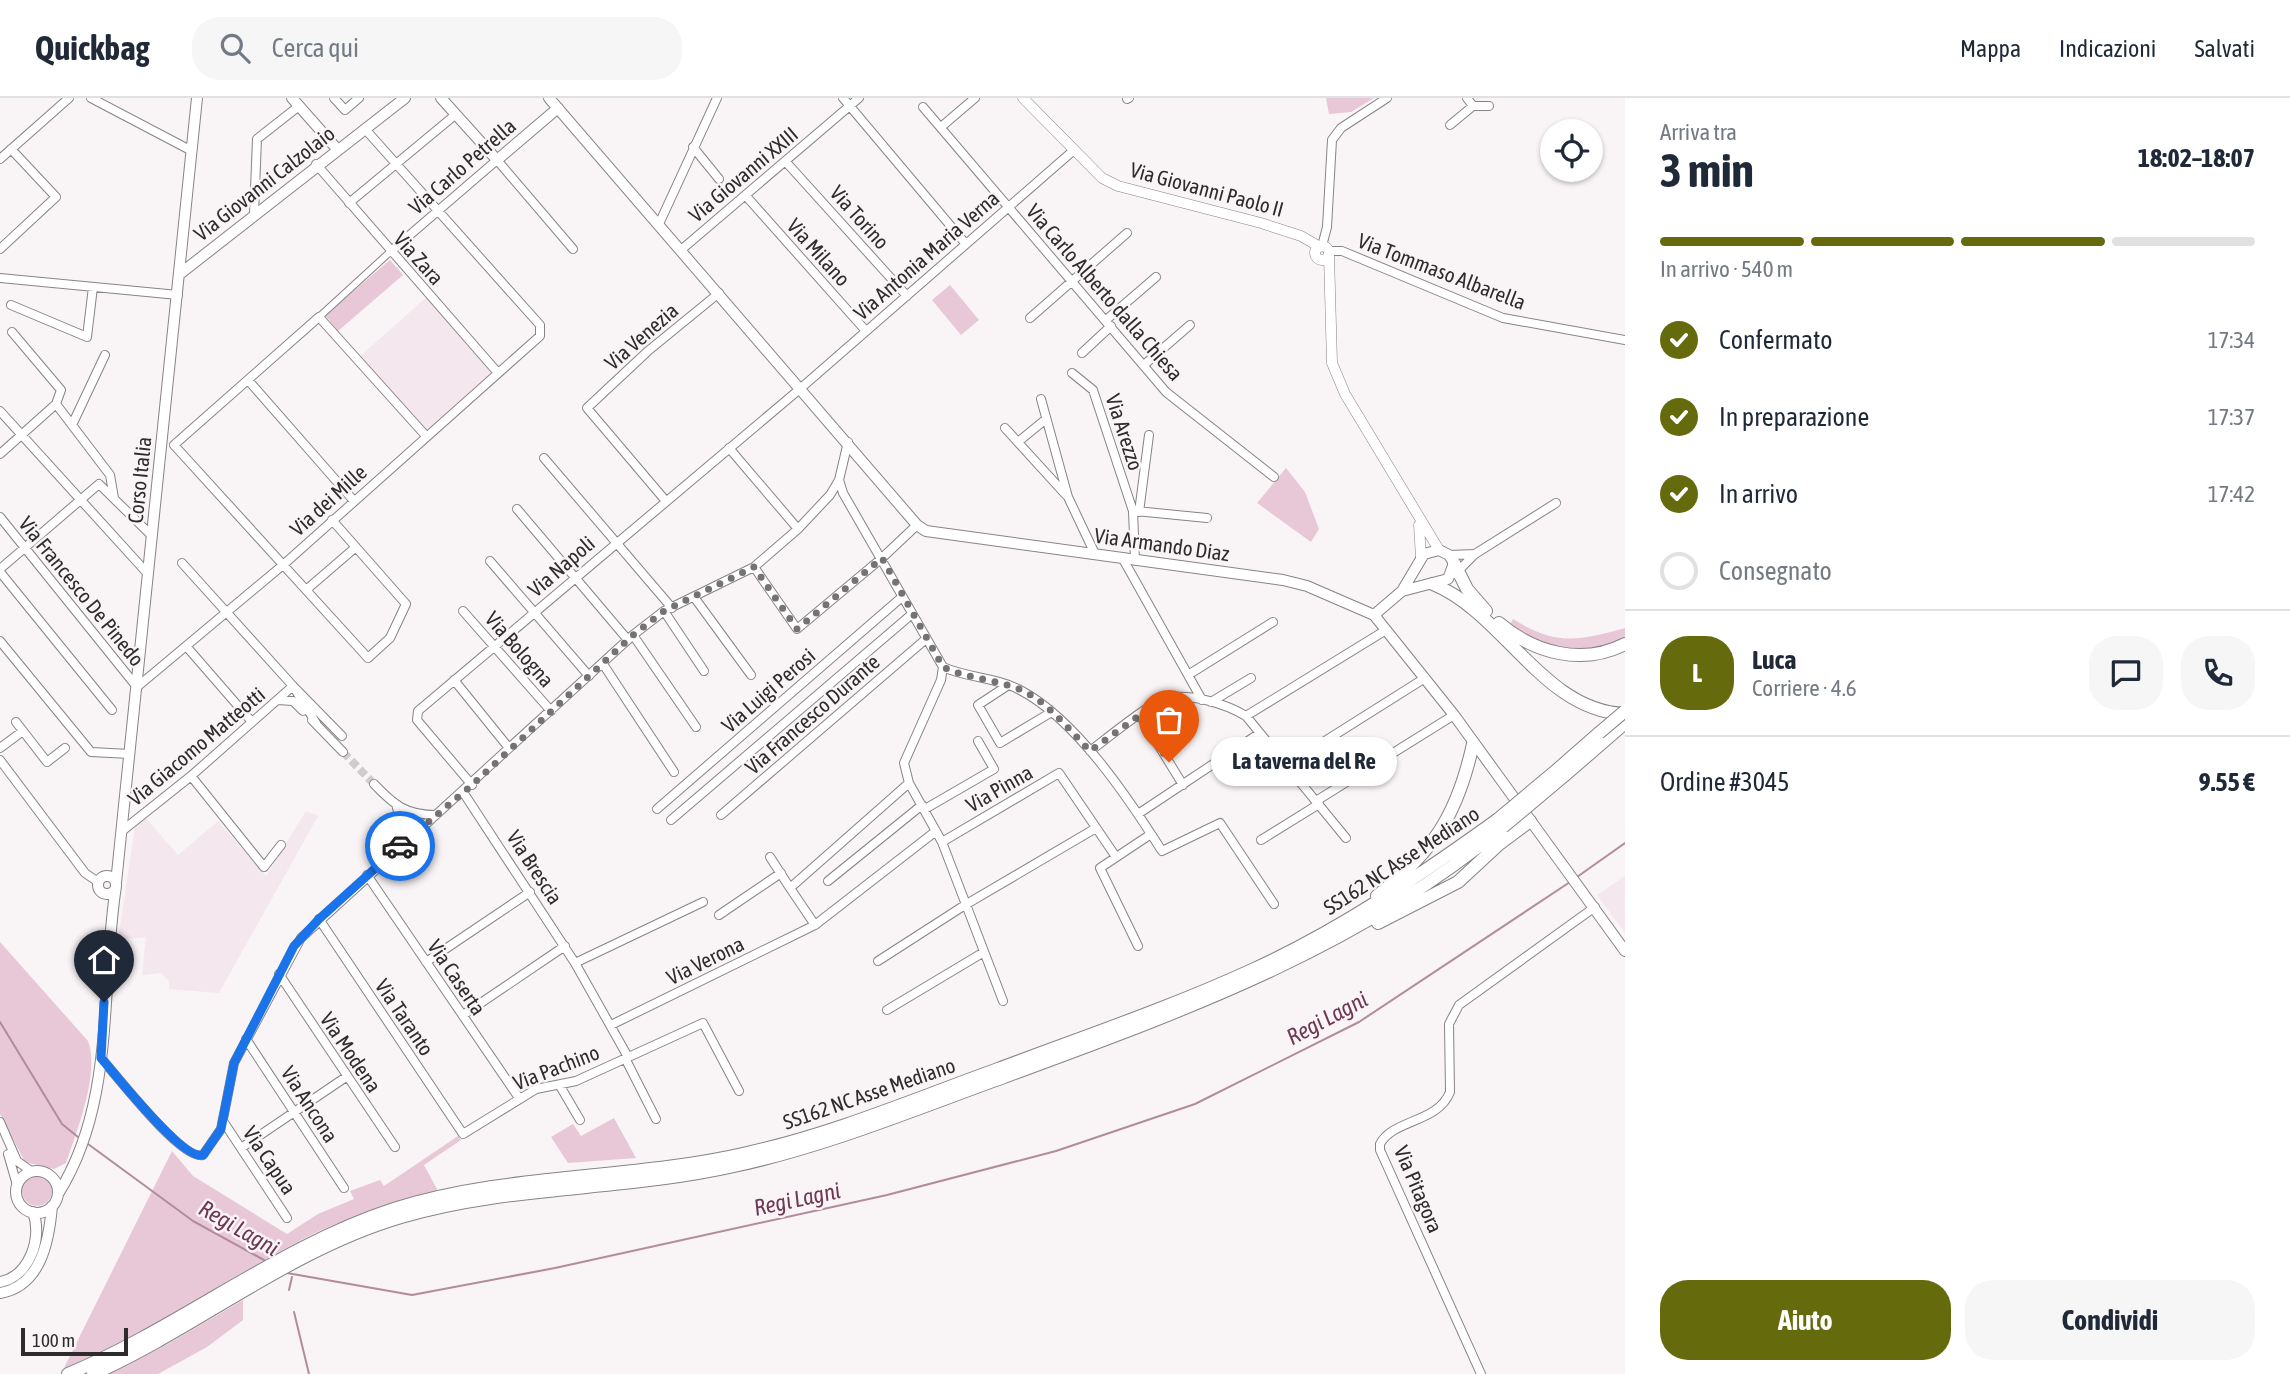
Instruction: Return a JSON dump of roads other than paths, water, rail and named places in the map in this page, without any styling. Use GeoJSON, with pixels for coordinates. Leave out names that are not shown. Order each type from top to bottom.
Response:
{"type":"FeatureCollection","features":[{"type":"Feature","properties":{"kind":"highway"},"geometry":{"type":"LineString","coordinates":[[1454,566],[1479,604],[1525,642],[1557,654],[1590,655],[1625,644]]}},
{"type":"Feature","properties":{"kind":"highway"},"geometry":{"type":"LineString","coordinates":[[1433,583],[1460,597],[1566,693],[1602,713],[1625,712]]}},
{"type":"Feature","properties":{"kind":"highway","name":"SS162 NC Asse Mediano"},"geometry":{"type":"LineString","coordinates":[[68,1374],[95,1368],[326,1241],[388,1211],[453,1194],[690,1166],[815,1135],[1157,1009],[1319,942],[1458,865],[1500,824],[1603,736],[1625,712]]}},
{"type":"Feature","properties":{"kind":"highway","name":"SS162 NC Asse Mediano"},"geometry":{"type":"LineString","coordinates":[[1603,736],[1625,723]]}},
{"type":"Feature","properties":{"kind":"highway"},"geometry":{"type":"LineString","coordinates":[[1319,942],[1378,895],[1420,856],[1445,825],[1463,788],[1473,744]]}},
{"type":"Feature","properties":{"kind":"highway"},"geometry":{"type":"LineString","coordinates":[[1319,942],[1435,896],[1458,882],[1497,845],[1530,821]]}},
{"type":"Feature","properties":{"kind":"main road","name":"Corso Italia"},"geometry":{"type":"LineString","coordinates":[[0,1293],[18,1289],[31,1277],[51,1231],[52,1206],[73,1165],[99,1088],[110,919],[122,831],[197,98]]}},
{"type":"Feature","properties":{"kind":"main road","name":"Via Giovanni Calzolaio"},"geometry":{"type":"LineString","coordinates":[[181,273],[316,164],[405,98]]}},
{"type":"Feature","properties":{"kind":"main road"},"geometry":{"type":"LineString","coordinates":[[441,98],[497,160]]}},
{"type":"Feature","properties":{"kind":"main road"},"geometry":{"type":"LineString","coordinates":[[549,98],[917,524]]}},
{"type":"Feature","properties":{"kind":"main road"},"geometry":{"type":"LineString","coordinates":[[296,102],[337,149]]}},
{"type":"Feature","properties":{"kind":"main road","name":"Via Carlo Petrella"},"geometry":{"type":"LineString","coordinates":[[497,160],[558,108]]}},
{"type":"Feature","properties":{"kind":"main road","name":"Via Armando Diaz"},"geometry":{"type":"LineString","coordinates":[[917,524],[933,532],[1283,580],[1307,586],[1374,615],[1454,715],[1625,951]]}},
{"type":"Feature","properties":{"kind":"main road"},"geometry":{"type":"LineString","coordinates":[[1374,615],[1402,591],[1429,551],[1438,550],[1454,566],[1433,583],[1402,591]]}},
{"type":"Feature","properties":{"kind":"main road"},"geometry":{"type":"LineString","coordinates":[[1420,562],[1425,579],[1433,583]]}},
{"type":"Feature","properties":{"kind":"main road"},"geometry":{"type":"LineString","coordinates":[[101,883],[116,865]]}},
{"type":"Feature","properties":{"kind":"main road"},"geometry":{"type":"LineString","coordinates":[[113,878],[116,885],[108,894],[101,883],[113,878]]}},
{"type":"Feature","properties":{"kind":"main road","name":"Corso Italia"},"geometry":{"type":"LineString","coordinates":[[101,883],[110,919]]}},
{"type":"Feature","properties":{"kind":"main road"},"geometry":{"type":"LineString","coordinates":[[0,1282],[15,1278],[30,1255],[38,1231],[33,1212],[17,1199],[17,1185],[31,1171],[51,1175],[73,1165]]}},
{"type":"Feature","properties":{"kind":"main road"},"geometry":{"type":"LineString","coordinates":[[51,1175],[58,1194]]}},
{"type":"Feature","properties":{"kind":"main road"},"geometry":{"type":"LineString","coordinates":[[33,1212],[52,1206]]}},
{"type":"Feature","properties":{"kind":"street"},"geometry":{"type":"LineString","coordinates":[[0,159],[58,102],[69,98]]}},
{"type":"Feature","properties":{"kind":"street"},"geometry":{"type":"LineString","coordinates":[[91,98],[192,151]]}},
{"type":"Feature","properties":{"kind":"street"},"geometry":{"type":"LineString","coordinates":[[334,98],[345,110],[359,98]]}},
{"type":"Feature","properties":{"kind":"street"},"geometry":{"type":"LineString","coordinates":[[659,225],[717,98]]}},
{"type":"Feature","properties":{"kind":"street"},"geometry":{"type":"LineString","coordinates":[[842,98],[965,243]]}},
{"type":"Feature","properties":{"kind":"street","name":"Via Giovanni XXIII"},"geometry":{"type":"LineString","coordinates":[[681,250],[859,98]]}},
{"type":"Feature","properties":{"kind":"street"},"geometry":{"type":"LineString","coordinates":[[941,127],[975,98]]}},
{"type":"Feature","properties":{"kind":"street","name":"Via Giovanni Paolo II"},"geometry":{"type":"LineString","coordinates":[[1023,98],[1102,178],[1118,186],[1289,232],[1322,252]]}},
{"type":"Feature","properties":{"kind":"street"},"geometry":{"type":"LineString","coordinates":[[1387,98],[1341,128],[1332,140],[1327,227],[1322,252],[1331,288],[1332,363],[1345,394],[1438,550]]}},
{"type":"Feature","properties":{"kind":"street"},"geometry":{"type":"LineString","coordinates":[[254,214],[257,139],[296,102]]}},
{"type":"Feature","properties":{"kind":"street"},"geometry":{"type":"LineString","coordinates":[[1450,125],[1470,102],[1489,106]]}},
{"type":"Feature","properties":{"kind":"street","name":"Via Carlo Alberto dalla Chiesa"},"geometry":{"type":"LineString","coordinates":[[923,107],[1071,282],[1145,364],[1166,392],[1274,477]]}},
{"type":"Feature","properties":{"kind":"street"},"geometry":{"type":"LineString","coordinates":[[349,203],[455,115]]}},
{"type":"Feature","properties":{"kind":"street"},"geometry":{"type":"LineString","coordinates":[[365,129],[438,211]]}},
{"type":"Feature","properties":{"kind":"street"},"geometry":{"type":"LineString","coordinates":[[693,147],[719,178]]}},
{"type":"Feature","properties":{"kind":"street"},"geometry":{"type":"LineString","coordinates":[[0,249],[56,197],[11,149]]}},
{"type":"Feature","properties":{"kind":"street","name":"Via Antonia Maria Verna"},"geometry":{"type":"LineString","coordinates":[[801,388],[1074,150]]}},
{"type":"Feature","properties":{"kind":"street"},"geometry":{"type":"LineString","coordinates":[[497,160],[573,249]]}},
{"type":"Feature","properties":{"kind":"street","name":"Via Carlo Petrella"},"geometry":{"type":"LineString","coordinates":[[390,253],[497,160]]}},
{"type":"Feature","properties":{"kind":"street","name":"Via Torino"},"geometry":{"type":"LineString","coordinates":[[786,162],[907,296]]}},
{"type":"Feature","properties":{"kind":"street","name":"Via Zara"},"geometry":{"type":"LineString","coordinates":[[316,164],[390,253],[498,373]]}},
{"type":"Feature","properties":{"kind":"street","name":"Via Milano"},"geometry":{"type":"LineString","coordinates":[[746,196],[866,331]]}},
{"type":"Feature","properties":{"kind":"street","name":"Via dei Mille"},"geometry":{"type":"LineString","coordinates":[[137,687],[282,565],[540,336],[540,325],[438,211]]}},
{"type":"Feature","properties":{"kind":"street"},"geometry":{"type":"LineString","coordinates":[[1030,318],[1128,233]]}},
{"type":"Feature","properties":{"kind":"street","name":"Via Tommaso Albarella"},"geometry":{"type":"LineString","coordinates":[[1322,252],[1342,251],[1503,318],[1625,340]]}},
{"type":"Feature","properties":{"kind":"street"},"geometry":{"type":"LineString","coordinates":[[162,446],[174,445],[390,253]]}},
{"type":"Feature","properties":{"kind":"street"},"geometry":{"type":"LineString","coordinates":[[1082,353],[1156,276]]}},
{"type":"Feature","properties":{"kind":"street"},"geometry":{"type":"LineString","coordinates":[[0,278],[178,295]]}},
{"type":"Feature","properties":{"kind":"street"},"geometry":{"type":"LineString","coordinates":[[11,305],[88,337],[93,287]]}},
{"type":"Feature","properties":{"kind":"street","name":"Via Venezia"},"geometry":{"type":"LineString","coordinates":[[665,500],[587,408],[648,351],[719,293]]}},
{"type":"Feature","properties":{"kind":"street"},"geometry":{"type":"LineString","coordinates":[[318,317],[426,436]]}},
{"type":"Feature","properties":{"kind":"street"},"geometry":{"type":"LineString","coordinates":[[1145,364],[1190,325]]}},
{"type":"Feature","properties":{"kind":"street"},"geometry":{"type":"LineString","coordinates":[[0,454],[56,404],[61,390],[12,332]]}},
{"type":"Feature","properties":{"kind":"street"},"geometry":{"type":"LineString","coordinates":[[72,425],[105,355]]}},
{"type":"Feature","properties":{"kind":"street","name":"Via Arezzo"},"geometry":{"type":"LineString","coordinates":[[1072,373],[1093,390],[1136,511]]}},
{"type":"Feature","properties":{"kind":"street"},"geometry":{"type":"LineString","coordinates":[[248,380],[354,501]]}},
{"type":"Feature","properties":{"kind":"street","name":"Via Napoli"},"geometry":{"type":"LineString","coordinates":[[472,785],[416,717],[418,710],[801,388]]}},
{"type":"Feature","properties":{"kind":"street"},"geometry":{"type":"LineString","coordinates":[[1041,399],[1068,497],[1095,554]]}},
{"type":"Feature","properties":{"kind":"street"},"geometry":{"type":"LineString","coordinates":[[56,404],[110,475],[114,498]]}},
{"type":"Feature","properties":{"kind":"street"},"geometry":{"type":"LineString","coordinates":[[0,411],[148,573]]}},
{"type":"Feature","properties":{"kind":"street"},"geometry":{"type":"LineString","coordinates":[[1018,442],[1046,419]]}},
{"type":"Feature","properties":{"kind":"street"},"geometry":{"type":"LineString","coordinates":[[1005,428],[1068,497]]}},
{"type":"Feature","properties":{"kind":"street","name":"Via Arezzo"},"geometry":{"type":"LineString","coordinates":[[1129,560],[1149,435]]}},
{"type":"Feature","properties":{"kind":"street"},"geometry":{"type":"LineString","coordinates":[[101,1058],[174,1141],[197,1157],[207,1151],[223,1121],[228,1082],[246,1039],[294,946],[367,875],[472,785],[630,638],[668,610],[754,567],[798,529],[830,495],[839,480],[848,441]]}},
{"type":"Feature","properties":{"kind":"street"},"geometry":{"type":"LineString","coordinates":[[174,445],[368,658],[390,638],[406,604],[332,520]]}},
{"type":"Feature","properties":{"kind":"street"},"geometry":{"type":"LineString","coordinates":[[729,448],[798,529]]}},
{"type":"Feature","properties":{"kind":"street"},"geometry":{"type":"LineString","coordinates":[[544,458],[617,541],[668,610],[705,671]]}},
{"type":"Feature","properties":{"kind":"street"},"geometry":{"type":"LineString","coordinates":[[839,480],[843,493],[943,667],[958,674],[1018,688],[1050,713],[1090,751],[1138,814],[1162,851],[1220,823],[1274,904]]}},
{"type":"Feature","properties":{"kind":"street"},"geometry":{"type":"LineString","coordinates":[[112,710],[0,571],[99,484],[152,536]]}},
{"type":"Feature","properties":{"kind":"street"},"geometry":{"type":"LineString","coordinates":[[1454,566],[1556,503]]}},
{"type":"Feature","properties":{"kind":"street"},"geometry":{"type":"LineString","coordinates":[[517,509],[630,638],[695,727]]}},
{"type":"Feature","properties":{"kind":"street"},"geometry":{"type":"LineString","coordinates":[[1136,511],[1207,519]]}},
{"type":"Feature","properties":{"kind":"street"},"geometry":{"type":"LineString","coordinates":[[1416,514],[1422,533],[1420,562]]}},
{"type":"Feature","properties":{"kind":"street","name":"Via Francesco De Pinedo"},"geometry":{"type":"LineString","coordinates":[[0,517],[137,687]]}},
{"type":"Feature","properties":{"kind":"street"},"geometry":{"type":"LineString","coordinates":[[754,567],[797,629],[882,558],[917,524]]}},
{"type":"Feature","properties":{"kind":"street"},"geometry":{"type":"LineString","coordinates":[[306,590],[356,547]]}},
{"type":"Feature","properties":{"kind":"street"},"geometry":{"type":"LineString","coordinates":[[1454,566],[1475,554]]}},
{"type":"Feature","properties":{"kind":"street"},"geometry":{"type":"LineString","coordinates":[[1129,560],[1202,700]]}},
{"type":"Feature","properties":{"kind":"street"},"geometry":{"type":"LineString","coordinates":[[490,561],[589,676]]}},
{"type":"Feature","properties":{"kind":"street"},"geometry":{"type":"LineString","coordinates":[[182,563],[342,736]]}},
{"type":"Feature","properties":{"kind":"street"},"geometry":{"type":"LineString","coordinates":[[694,597],[751,675]]}},
{"type":"Feature","properties":{"kind":"street","name":"Via Luigi Perosi"},"geometry":{"type":"LineString","coordinates":[[657,809],[902,597]]}},
{"type":"Feature","properties":{"kind":"street","name":"Via Bologna"},"geometry":{"type":"LineString","coordinates":[[463,611],[551,711]]}},
{"type":"Feature","properties":{"kind":"street"},"geometry":{"type":"LineString","coordinates":[[671,820],[912,614]]}},
{"type":"Feature","properties":{"kind":"street"},"geometry":{"type":"LineString","coordinates":[[1188,675],[1273,622]]}},
{"type":"Feature","properties":{"kind":"street"},"geometry":{"type":"LineString","coordinates":[[1246,716],[1386,629]]}},
{"type":"Feature","properties":{"kind":"street","name":"Via Francesco Durante"},"geometry":{"type":"LineString","coordinates":[[721,815],[926,639]]}},
{"type":"Feature","properties":{"kind":"street"},"geometry":{"type":"LineString","coordinates":[[0,641],[91,752],[130,754]]}},
{"type":"Feature","properties":{"kind":"street"},"geometry":{"type":"LineString","coordinates":[[186,646],[252,722]]}},
{"type":"Feature","properties":{"kind":"street"},"geometry":{"type":"LineString","coordinates":[[603,664],[674,772]]}},
{"type":"Feature","properties":{"kind":"street"},"geometry":{"type":"LineString","coordinates":[[943,667],[941,680],[904,763],[909,783],[942,842],[1003,1001]]}},
{"type":"Feature","properties":{"kind":"street"},"geometry":{"type":"LineString","coordinates":[[1211,702],[1251,678]]}},
{"type":"Feature","properties":{"kind":"street"},"geometry":{"type":"LineString","coordinates":[[1287,765],[1425,678]]}},
{"type":"Feature","properties":{"kind":"street"},"geometry":{"type":"LineString","coordinates":[[454,680],[509,748]]}},
{"type":"Feature","properties":{"kind":"street"},"geometry":{"type":"LineString","coordinates":[[293,686],[316,723]]}},
{"type":"Feature","properties":{"kind":"street","name":"Via Giacomo Matteotti"},"geometry":{"type":"LineString","coordinates":[[122,831],[191,776],[293,686]]}},
{"type":"Feature","properties":{"kind":"street"},"geometry":{"type":"LineString","coordinates":[[1007,686],[978,705],[1000,743],[1050,713]]}},
{"type":"Feature","properties":{"kind":"street"},"geometry":{"type":"LineString","coordinates":[[1090,751],[1166,698],[1211,702],[1246,716],[1346,838]]}},
{"type":"Feature","properties":{"kind":"street"},"geometry":{"type":"LineString","coordinates":[[275,701],[293,701],[343,752]]}},
{"type":"Feature","properties":{"kind":"street"},"geometry":{"type":"LineString","coordinates":[[1140,715],[1183,785]]}},
{"type":"Feature","properties":{"kind":"street"},"geometry":{"type":"LineString","coordinates":[[1261,840],[1454,715]]}},
{"type":"Feature","properties":{"kind":"street"},"geometry":{"type":"LineString","coordinates":[[16,722],[47,762],[65,748]]}},
{"type":"Feature","properties":{"kind":"street"},"geometry":{"type":"LineString","coordinates":[[0,748],[23,731]]}},
{"type":"Feature","properties":{"kind":"street"},"geometry":{"type":"LineString","coordinates":[[1138,814],[1260,733]]}},
{"type":"Feature","properties":{"kind":"street"},"geometry":{"type":"LineString","coordinates":[[828,881],[923,807],[993,769],[978,741]]}},
{"type":"Feature","properties":{"kind":"street"},"geometry":{"type":"LineString","coordinates":[[0,760],[85,873],[101,883]]}},
{"type":"Feature","properties":{"kind":"street","name":"Via Pinna"},"geometry":{"type":"LineString","coordinates":[[942,842],[1059,774],[1116,857]]}},
{"type":"Feature","properties":{"kind":"street"},"geometry":{"type":"LineString","coordinates":[[191,776],[264,866],[281,845]]}},
{"type":"Feature","properties":{"kind":"street"},"geometry":{"type":"LineString","coordinates":[[790,888],[909,783]]}},
{"type":"Feature","properties":{"kind":"street"},"geometry":{"type":"LineString","coordinates":[[374,784],[397,808],[410,813],[436,815]]}},
{"type":"Feature","properties":{"kind":"street","name":"Via Brescia"},"geometry":{"type":"LineString","coordinates":[[463,792],[565,946],[611,1025],[656,1119]]}},
{"type":"Feature","properties":{"kind":"street"},"geometry":{"type":"LineString","coordinates":[[397,808],[402,826],[397,848]]}},
{"type":"Feature","properties":{"kind":"street"},"geometry":{"type":"LineString","coordinates":[[878,961],[965,905],[1096,828]]}},
{"type":"Feature","properties":{"kind":"street","name":"Via Verona"},"geometry":{"type":"LineString","coordinates":[[611,1025],[815,925],[936,831]]}},
{"type":"Feature","properties":{"kind":"street"},"geometry":{"type":"LineString","coordinates":[[1138,946],[1100,867],[1151,834]]}},
{"type":"Feature","properties":{"kind":"street"},"geometry":{"type":"LineString","coordinates":[[770,857],[815,925]]}},
{"type":"Feature","properties":{"kind":"street","name":"Via Verona"},"geometry":{"type":"LineString","coordinates":[[719,915],[781,873]]}},
{"type":"Feature","properties":{"kind":"street","name":"Via Caserta"},"geometry":{"type":"LineString","coordinates":[[367,875],[519,1098]]}},
{"type":"Feature","properties":{"kind":"street"},"geometry":{"type":"LineString","coordinates":[[426,962],[530,892]]}},
{"type":"Feature","properties":{"kind":"street"},"geometry":{"type":"LineString","coordinates":[[575,963],[703,902]]}},
{"type":"Feature","properties":{"kind":"street","name":"Via Pitagora"},"geometry":{"type":"LineString","coordinates":[[1481,1374],[1380,1150],[1380,1144],[1388,1135],[1446,1102],[1450,1092],[1449,1024],[1459,1005],[1595,907]]}},
{"type":"Feature","properties":{"kind":"street","name":"Via Taranto"},"geometry":{"type":"LineString","coordinates":[[319,919],[463,1134]]}},
{"type":"Feature","properties":{"kind":"street"},"geometry":{"type":"LineString","coordinates":[[463,1015],[565,946]]}},
{"type":"Feature","properties":{"kind":"street"},"geometry":{"type":"LineString","coordinates":[[887,1010],[984,952]]}},
{"type":"Feature","properties":{"kind":"street","name":"Via Modena"},"geometry":{"type":"LineString","coordinates":[[279,974],[346,1077],[396,1147]]}},
{"type":"Feature","properties":{"kind":"street","name":"Via Pachino"},"geometry":{"type":"LineString","coordinates":[[463,1134],[536,1089],[560,1086],[703,1023],[738,1091]]}},
{"type":"Feature","properties":{"kind":"street","name":"Via Ancona"},"geometry":{"type":"LineString","coordinates":[[246,1039],[344,1188]]}},
{"type":"Feature","properties":{"kind":"street"},"geometry":{"type":"LineString","coordinates":[[241,1148],[346,1077]]}},
{"type":"Feature","properties":{"kind":"street"},"geometry":{"type":"LineString","coordinates":[[560,1086],[580,1120]]}},
{"type":"Feature","properties":{"kind":"street","name":"Via Capua"},"geometry":{"type":"LineString","coordinates":[[223,1121],[287,1218]]}},
{"type":"Feature","properties":{"kind":"street"},"geometry":{"type":"LineString","coordinates":[[1,1125],[17,1161],[31,1171]]}},
{"type":"Feature","properties":{"kind":"street"},"geometry":{"type":"LineString","coordinates":[[1,1125],[17,1185]]}},
{"type":"Feature","properties":{"kind":"waterway","name":"Regi Lagni"},"geometry":{"type":"LineString","coordinates":[[1577,877],[1625,843]]}},
{"type":"Feature","properties":{"kind":"waterway","name":"Regi Lagni"},"geometry":{"type":"LineString","coordinates":[[287,1273],[412,1295],[555,1268],[887,1195],[1056,1151],[1195,1104],[1359,1022],[1570,882]]}},
{"type":"Feature","properties":{"kind":"waterway","name":"Regi Lagni"},"geometry":{"type":"LineString","coordinates":[[0,1022],[62,1124],[78,1137]]}},
{"type":"Feature","properties":{"kind":"waterway","name":"Regi Lagni"},"geometry":{"type":"LineString","coordinates":[[88,1144],[193,1221],[264,1260]]}},
{"type":"Feature","properties":{"kind":"waterway"},"geometry":{"type":"LineString","coordinates":[[289,1290],[292,1277]]}},
{"type":"Feature","properties":{"kind":"waterway"},"geometry":{"type":"LineString","coordinates":[[294,1312],[309,1374]]}},
{"type":"Feature","properties":{"kind":"tunnel"},"geometry":{"type":"LineString","coordinates":[[343,752],[374,784]]}},
{"type":"Feature","properties":{"kind":"place","name":"La taverna del Re"},"geometry":{"type":"Point","coordinates":[1169,762]}}]}
